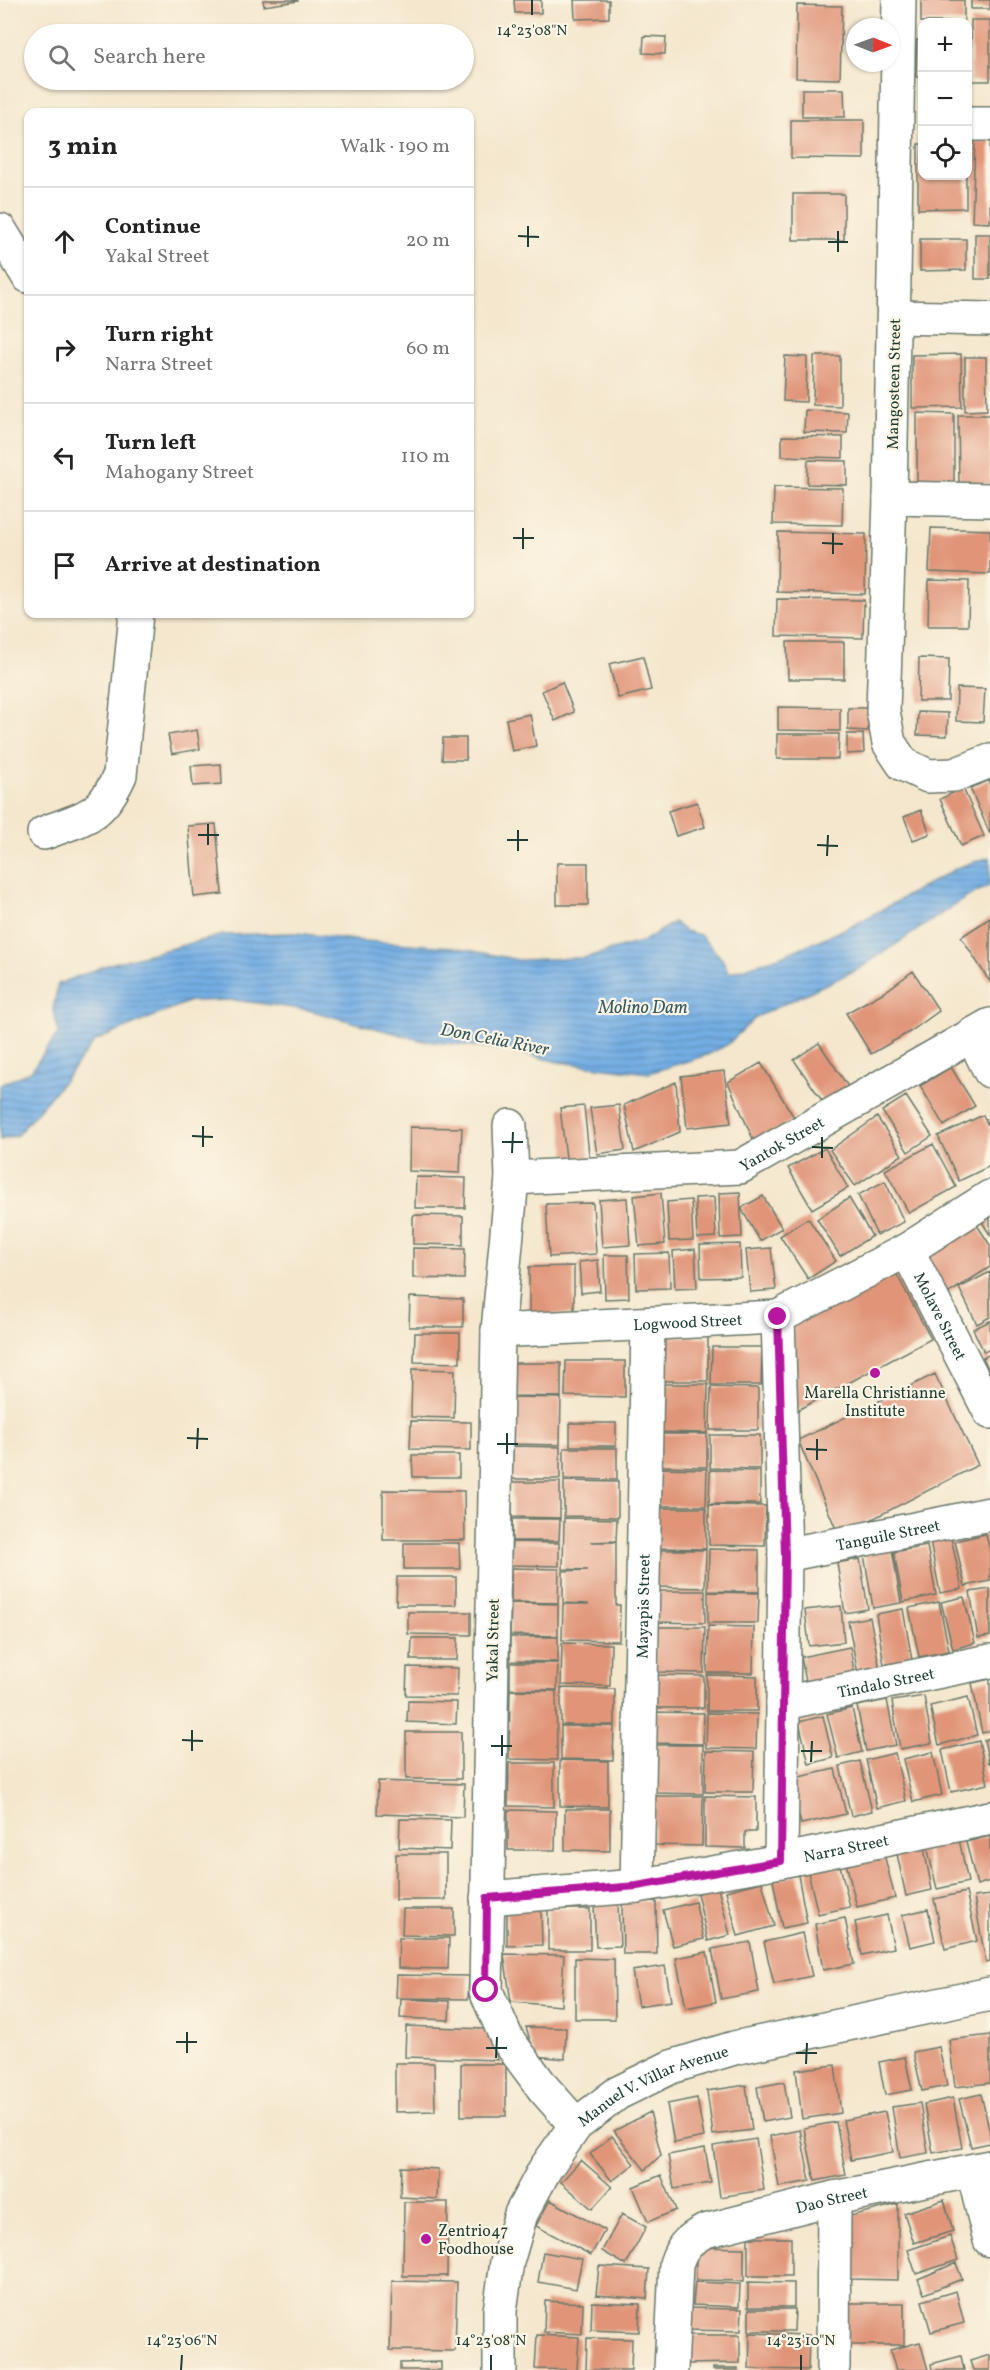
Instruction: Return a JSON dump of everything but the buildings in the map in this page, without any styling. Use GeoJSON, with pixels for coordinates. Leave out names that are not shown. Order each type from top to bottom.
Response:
{"type":"FeatureCollection","features":[{"type":"Feature","properties":{"kind":"street","name":"Mangosteen Street"},"geometry":{"type":"LineString","coordinates":[[899,0],[910,124],[894,317],[883,711],[889,743],[903,764],[928,776],[954,775],[990,761]]}},
{"type":"Feature","properties":{"kind":"street"},"geometry":{"type":"LineString","coordinates":[[972,124],[990,124]]}},
{"type":"Feature","properties":{"kind":"street"},"geometry":{"type":"LineString","coordinates":[[0,230],[24,269]]}},
{"type":"Feature","properties":{"kind":"street"},"geometry":{"type":"LineString","coordinates":[[894,317],[990,320]]}},
{"type":"Feature","properties":{"kind":"street"},"geometry":{"type":"LineString","coordinates":[[890,498],[990,500]]}},
{"type":"Feature","properties":{"kind":"street"},"geometry":{"type":"LineString","coordinates":[[44,833],[94,814],[111,795],[120,775],[136,618]]}},
{"type":"Feature","properties":{"kind":"street"},"geometry":{"type":"LineString","coordinates":[[981,1030],[990,1071]]}},
{"type":"Feature","properties":{"kind":"street","name":"Yantok Street"},"geometry":{"type":"LineString","coordinates":[[512,1178],[740,1167],[981,1030]]}},
{"type":"Feature","properties":{"kind":"street","name":"Yakal Street"},"geometry":{"type":"LineString","coordinates":[[510,1126],[512,1178],[498,1331],[486,1990],[507,2039],[544,2089],[576,2125]]}},
{"type":"Feature","properties":{"kind":"street","name":"Logwood Street"},"geometry":{"type":"LineString","coordinates":[[498,1331],[778,1317],[907,1250],[990,1197]]}},
{"type":"Feature","properties":{"kind":"street","name":"Molave Street"},"geometry":{"type":"LineString","coordinates":[[907,1250],[990,1412]]}},
{"type":"Feature","properties":{"kind":"street"},"geometry":{"type":"LineString","coordinates":[[778,1317],[785,1556],[781,1861]]}},
{"type":"Feature","properties":{"kind":"street","name":"Mayapis Street"},"geometry":{"type":"LineString","coordinates":[[637,1886],[648,1325]]}},
{"type":"Feature","properties":{"kind":"street","name":"Tanguile Street"},"geometry":{"type":"LineString","coordinates":[[785,1556],[990,1514]]}},
{"type":"Feature","properties":{"kind":"street","name":"Tindalo Street"},"geometry":{"type":"LineString","coordinates":[[783,1703],[990,1661]]}},
{"type":"Feature","properties":{"kind":"street","name":"Narra Street"},"geometry":{"type":"LineString","coordinates":[[487,1898],[637,1886],[781,1861],[990,1818]]}},
{"type":"Feature","properties":{"kind":"street","name":"Manuel V. Villar Avenue"},"geometry":{"type":"LineString","coordinates":[[500,2370],[500,2311],[507,2262],[521,2214],[545,2169],[576,2125],[618,2093],[671,2067],[734,2048],[990,1994]]}},
{"type":"Feature","properties":{"kind":"street"},"geometry":{"type":"LineString","coordinates":[[981,2169],[990,2240]]}},
{"type":"Feature","properties":{"kind":"street","name":"Dao Street"},"geometry":{"type":"LineString","coordinates":[[671,2370],[674,2283],[681,2249],[692,2238],[705,2231],[834,2198],[981,2169]]}},
{"type":"Feature","properties":{"kind":"street"},"geometry":{"type":"LineString","coordinates":[[833,2367],[834,2198]]}},
{"type":"Feature","properties":{"kind":"water","name":"Molino Dam"},"geometry":{"type":"Polygon","coordinates":[[[990,857],[990,885],[967,897],[860,968],[756,1017],[727,1045],[707,1055],[649,1073],[558,1062],[505,1049],[424,1041],[308,1010],[235,1000],[190,1001],[95,1041],[17,1135],[0,1140],[0,1085],[31,1071],[59,1032],[53,1010],[58,984],[110,964],[223,935],[296,933],[363,941],[453,947],[518,960],[584,958],[644,941],[674,922],[685,931],[700,935],[722,959],[729,973],[779,957],[852,926],[959,867],[990,857]]]}},
{"type":"Feature","properties":{"kind":"place","name":"Marella Christianne Institute"},"geometry":{"type":"Point","coordinates":[875,1373]}},
{"type":"Feature","properties":{"kind":"place","name":"Zentrio47 Foodhouse"},"geometry":{"type":"Point","coordinates":[426,2239]}},
{"type":"Feature","properties":{"kind":"route"},"geometry":{"type":"LineString","coordinates":[[486,1990],[487,1898],[637,1886],[781,1861],[785,1556],[778,1317]]}},
{"type":"Feature","properties":{"kind":"water label","name":"Don Celia River"},"geometry":{"type":"Point","coordinates":[495,1039]}}]}
